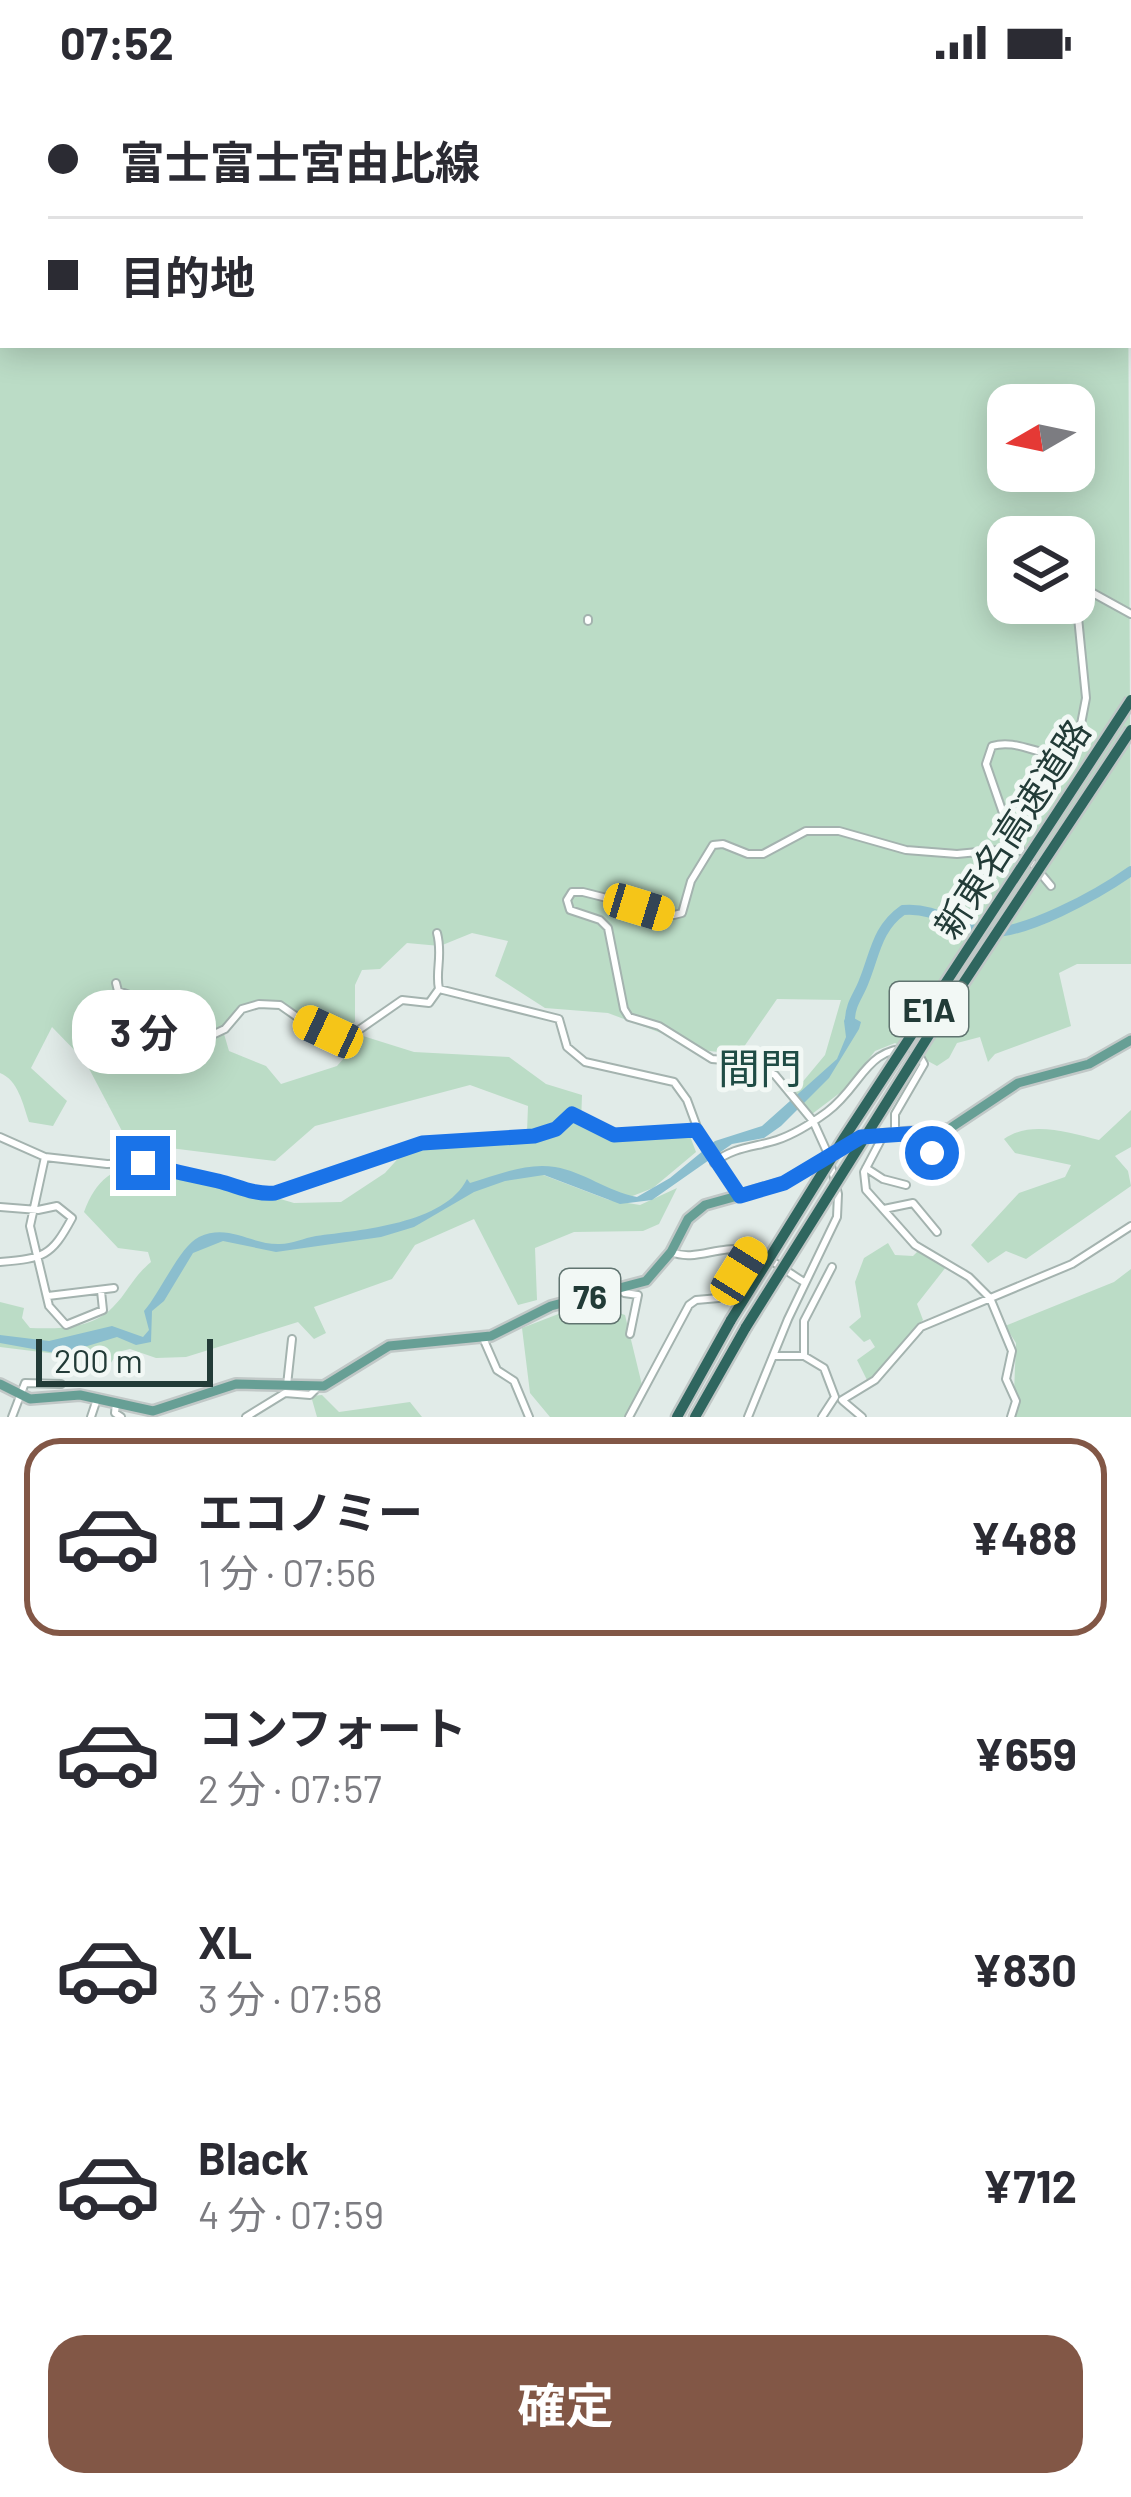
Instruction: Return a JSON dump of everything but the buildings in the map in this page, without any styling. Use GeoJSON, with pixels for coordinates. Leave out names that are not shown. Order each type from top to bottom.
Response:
{"type":"FeatureCollection","features":[{"type":"Feature","properties":{"kind":"highway","name":"新東名高速道路"},"geometry":{"type":"LineString","coordinates":[[677,1417],[844,1138],[1131,700]]}},
{"type":"Feature","properties":{"kind":"highway","name":"新東名高速道路"},"geometry":{"type":"LineString","coordinates":[[695,1417],[906,1071],[1131,730]]}},
{"type":"Feature","properties":{"kind":"main road","name":"76"},"geometry":{"type":"LineString","coordinates":[[317,1388],[338,1381],[389,1346],[483,1338],[571,1300],[646,1281],[671,1252],[696,1210],[784,1183],[861,1137],[958,1125],[1031,1077],[1089,1064],[1131,1040]]}},
{"type":"Feature","properties":{"kind":"main road"},"geometry":{"type":"LineString","coordinates":[[0,1384],[20,1397],[97,1399],[154,1412],[236,1384],[317,1388]]}},
{"type":"Feature","properties":{"kind":"street"},"geometry":{"type":"LineString","coordinates":[[1051,886],[1012,839],[986,754],[1003,742],[1052,757],[1076,750],[1086,698],[1076,597],[1091,592],[1131,614]]}},
{"type":"Feature","properties":{"kind":"street"},"geometry":{"type":"LineString","coordinates":[[748,1417],[804,1282],[837,1217],[838,1194],[828,1154],[813,1120],[762,1066],[712,1059],[659,1026],[629,1017],[608,928],[600,920],[570,910],[567,900],[572,892],[682,913],[691,881],[713,845],[763,854],[806,831],[839,830],[906,850],[957,854],[999,850],[1012,839]]}},
{"type":"Feature","properties":{"kind":"street"},"geometry":{"type":"LineString","coordinates":[[437,933],[442,962],[436,978],[439,989]]}},
{"type":"Feature","properties":{"kind":"street"},"geometry":{"type":"LineString","coordinates":[[116,983],[118,992],[135,997],[141,1013],[166,1012],[181,1028],[206,1038],[225,1028],[242,1009],[272,1003],[340,1035],[356,1032],[402,1000],[429,1003],[439,989]]}},
{"type":"Feature","properties":{"kind":"street"},"geometry":{"type":"LineString","coordinates":[[439,989],[559,1019],[567,1047],[585,1062],[674,1082],[687,1100],[704,1146],[740,1196]]}},
{"type":"Feature","properties":{"kind":"street"},"geometry":{"type":"LineString","coordinates":[[713,1160],[793,1134],[856,1084],[874,1058],[893,1047],[915,1048],[924,1064],[866,1168],[866,1190],[914,1245],[969,1277],[989,1298],[1012,1351],[1006,1379],[1016,1401],[1011,1417]]}},
{"type":"Feature","properties":{"kind":"street"},"geometry":{"type":"LineString","coordinates":[[1114,1051],[1131,1050]]}},
{"type":"Feature","properties":{"kind":"street"},"geometry":{"type":"LineString","coordinates":[[0,1137],[44,1156],[143,1163],[262,1194],[422,1143],[534,1136],[556,1129],[572,1114],[614,1135],[696,1130]]}},
{"type":"Feature","properties":{"kind":"street"},"geometry":{"type":"LineString","coordinates":[[920,1133],[935,1162]]}},
{"type":"Feature","properties":{"kind":"street"},"geometry":{"type":"LineString","coordinates":[[44,1156],[29,1226],[49,1306],[65,1325],[103,1310],[101,1291]]}},
{"type":"Feature","properties":{"kind":"street"},"geometry":{"type":"LineString","coordinates":[[866,1168],[884,1181],[906,1185]]}},
{"type":"Feature","properties":{"kind":"street"},"geometry":{"type":"LineString","coordinates":[[884,1209],[913,1203],[937,1232]]}},
{"type":"Feature","properties":{"kind":"street"},"geometry":{"type":"LineString","coordinates":[[0,1207],[57,1206],[72,1218],[55,1250],[39,1258],[0,1262]]}},
{"type":"Feature","properties":{"kind":"street"},"geometry":{"type":"LineString","coordinates":[[822,1417],[838,1398],[882,1374],[921,1327],[1072,1264],[1131,1226]]}},
{"type":"Feature","properties":{"kind":"street"},"geometry":{"type":"LineString","coordinates":[[671,1252],[691,1258],[722,1249],[752,1251],[804,1282]]}},
{"type":"Feature","properties":{"kind":"street"},"geometry":{"type":"LineString","coordinates":[[642,1417],[631,1414],[689,1305],[719,1298],[752,1251]]}},
{"type":"Feature","properties":{"kind":"street"},"geometry":{"type":"LineString","coordinates":[[804,1356],[804,1321],[832,1267]]}},
{"type":"Feature","properties":{"kind":"street"},"geometry":{"type":"LineString","coordinates":[[567,1278],[571,1300]]}},
{"type":"Feature","properties":{"kind":"street"},"geometry":{"type":"LineString","coordinates":[[48,1296],[115,1288]]}},
{"type":"Feature","properties":{"kind":"street"},"geometry":{"type":"LineString","coordinates":[[622,1289],[638,1294],[630,1334]]}},
{"type":"Feature","properties":{"kind":"street"},"geometry":{"type":"LineString","coordinates":[[633,1313],[644,1314]]}},
{"type":"Feature","properties":{"kind":"street"},"geometry":{"type":"LineString","coordinates":[[483,1338],[497,1370],[514,1381],[529,1417]]}},
{"type":"Feature","properties":{"kind":"street"},"geometry":{"type":"LineString","coordinates":[[287,1385],[292,1339]]}},
{"type":"Feature","properties":{"kind":"street"},"geometry":{"type":"LineString","coordinates":[[774,1356],[804,1356],[824,1368],[838,1398],[862,1417]]}},
{"type":"Feature","properties":{"kind":"street"},"geometry":{"type":"LineString","coordinates":[[12,1417],[25,1383],[62,1384]]}},
{"type":"Feature","properties":{"kind":"street"},"geometry":{"type":"LineString","coordinates":[[246,1417],[285,1393],[310,1395],[317,1388]]}},
{"type":"Feature","properties":{"kind":"street"},"geometry":{"type":"LineString","coordinates":[[91,1417],[97,1399]]}},
{"type":"Feature","properties":{"kind":"street"},"geometry":{"type":"LineString","coordinates":[[116,1403],[115,1413],[121,1417]]}},
{"type":"Feature","properties":{"kind":"green space"},"geometry":{"type":"Polygon","coordinates":[[[0,348],[1128,348],[1131,964],[1077,964],[1059,973],[1071,1026],[995,1054],[988,1062],[980,1037],[957,1043],[949,1058],[937,1066],[895,1043],[875,1051],[845,1089],[812,1114],[795,1091],[825,1055],[841,1000],[777,999],[739,1054],[709,1051],[608,1013],[545,1008],[495,976],[508,941],[472,933],[440,946],[407,943],[380,969],[362,970],[355,985],[355,1022],[343,1028],[265,1000],[244,1004],[222,1027],[229,1051],[266,1066],[281,1084],[337,1066],[363,1036],[414,1052],[509,1057],[546,1084],[582,1095],[581,1123],[615,1140],[690,1136],[696,1152],[653,1188],[630,1197],[538,1173],[609,1200],[640,1205],[677,1188],[659,1224],[643,1231],[574,1232],[535,1248],[537,1300],[518,1305],[474,1219],[415,1245],[392,1279],[314,1307],[326,1333],[314,1339],[298,1322],[186,1357],[156,1358],[130,1349],[118,1352],[103,1375],[83,1372],[65,1355],[0,1347],[0,1302],[24,1308],[22,1318],[30,1328],[52,1328],[95,1320],[118,1301],[151,1262],[148,1252],[118,1248],[84,1212],[100,1183],[115,1172],[147,1164],[156,1171],[223,1182],[294,1203],[341,1202],[385,1173],[403,1153],[423,1146],[494,1142],[527,1132],[528,1106],[470,1085],[315,1126],[275,1161],[154,1146],[123,1133],[85,1061],[52,1027],[31,1068],[67,1101],[53,1126],[29,1122],[16,1087],[0,1073],[0,348]]]}},
{"type":"Feature","properties":{"kind":"green space"},"geometry":{"type":"Polygon","coordinates":[[[1131,1110],[1131,1147],[1115,1156],[1128,1171],[1131,1186],[1026,1259],[1006,1251],[988,1263],[971,1245],[1019,1193],[1065,1177],[1071,1165],[1015,1153],[1004,1139],[1038,1129],[1099,1140],[1131,1110]]]}},
{"type":"Feature","properties":{"kind":"green space"},"geometry":{"type":"Polygon","coordinates":[[[888,1243],[895,1255],[913,1256],[918,1251],[946,1267],[917,1304],[923,1320],[867,1380],[857,1360],[875,1347],[849,1327],[861,1317],[855,1282],[864,1258],[888,1243]]]}},
{"type":"Feature","properties":{"kind":"green space"},"geometry":{"type":"Polygon","coordinates":[[[1131,1269],[1131,1417],[1013,1417],[1016,1343],[1005,1326],[1114,1282],[1131,1269]]]}},
{"type":"Feature","properties":{"kind":"green space"},"geometry":{"type":"Polygon","coordinates":[[[587,1303],[625,1315],[642,1385],[626,1417],[550,1417],[530,1393],[522,1328],[587,1303]]]}},
{"type":"Feature","properties":{"kind":"green space"},"geometry":{"type":"Polygon","coordinates":[[[322,1395],[339,1412],[410,1402],[422,1417],[317,1417],[311,1396],[322,1395]]]}},
{"type":"Feature","properties":{"kind":"water"},"geometry":{"type":"Polygon","coordinates":[[[849,1008],[861,1022],[859,1029],[829,1078],[781,1126],[764,1138],[732,1144],[652,1200],[620,1204],[544,1175],[474,1192],[414,1227],[381,1237],[276,1252],[223,1241],[193,1253],[164,1301],[152,1311],[151,1342],[136,1345],[117,1337],[61,1354],[0,1343],[0,1335],[49,1341],[112,1326],[143,1337],[149,1330],[144,1311],[185,1250],[210,1233],[280,1244],[377,1227],[440,1206],[467,1179],[470,1183],[534,1166],[566,1169],[637,1197],[670,1178],[715,1141],[762,1126],[837,1059],[846,1037],[844,1021],[849,1008]]]}},
{"type":"Feature","properties":{"kind":"waterway"},"geometry":{"type":"LineString","coordinates":[[850,1020],[882,933],[903,910],[926,912],[974,930],[1000,932],[1060,912],[1131,871]]}},
{"type":"Feature","properties":{"kind":"district","name":"間門"},"geometry":{"type":"Point","coordinates":[760,1067]}},
{"type":"Feature","properties":{"kind":"route"},"geometry":{"type":"LineString","coordinates":[[143,1163],[190,1178],[275,1193],[422,1143],[534,1136],[556,1129],[572,1114],[614,1135],[696,1130],[740,1196],[784,1183],[861,1137],[920,1133],[932,1153]]}}]}
